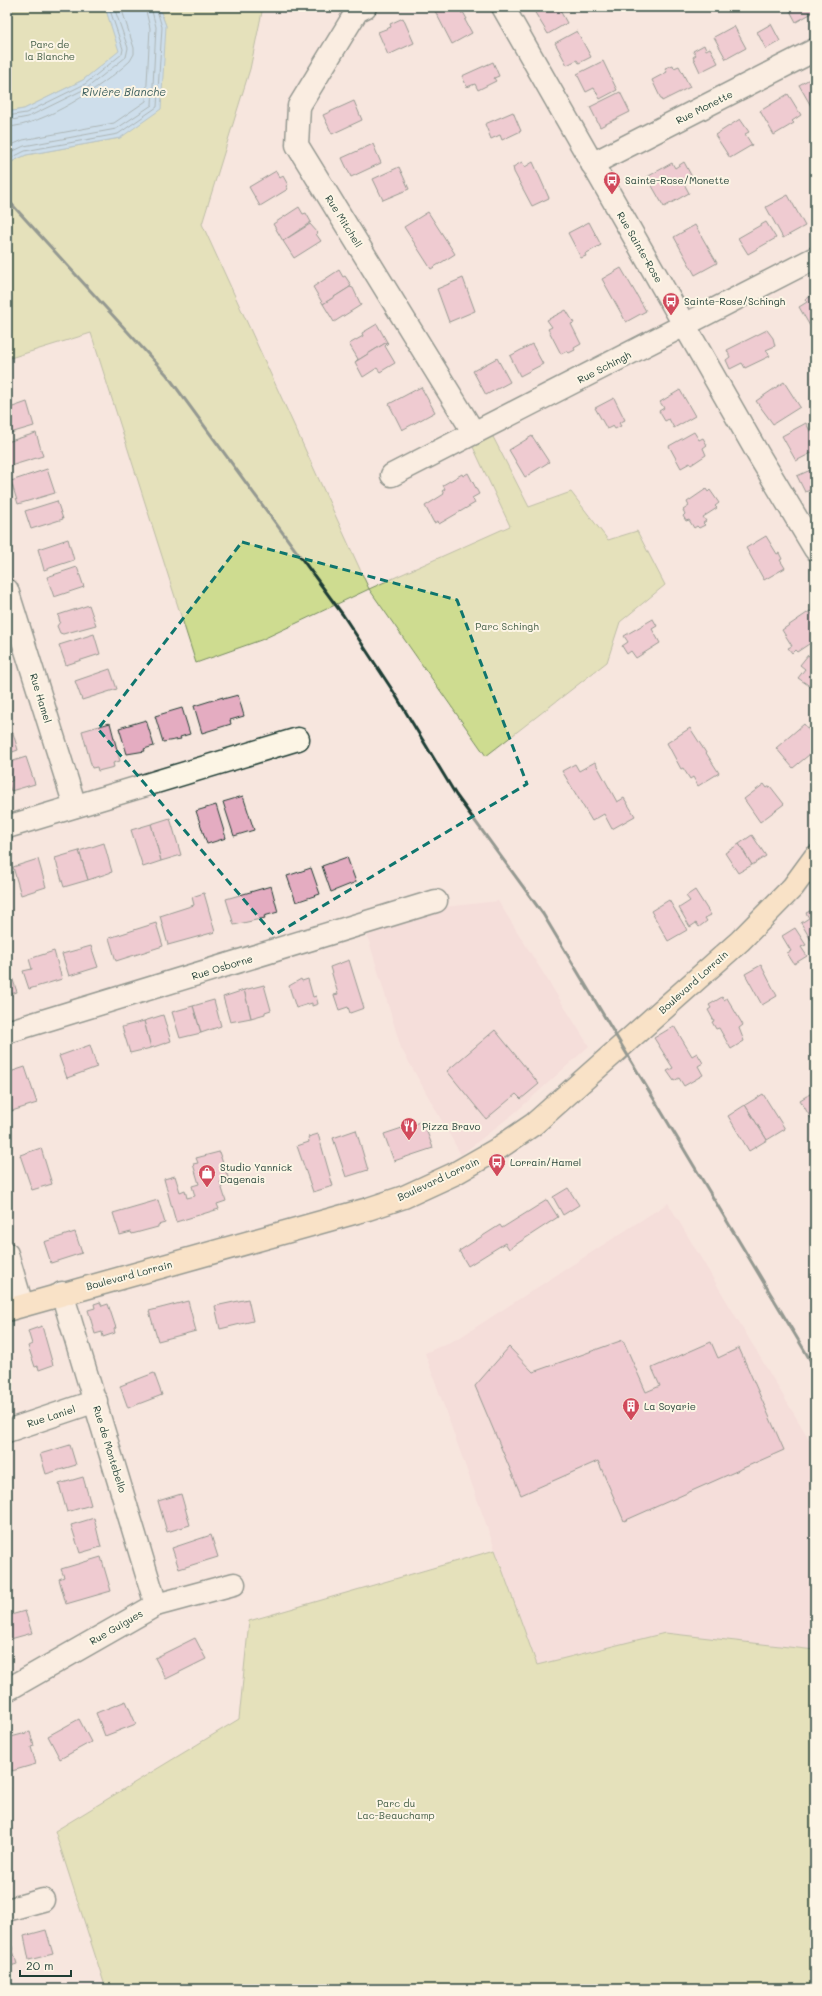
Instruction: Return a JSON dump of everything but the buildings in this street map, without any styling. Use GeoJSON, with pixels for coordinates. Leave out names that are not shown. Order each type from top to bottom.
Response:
{"type":"FeatureCollection","features":[{"type":"Feature","properties":{"kind":"main road","name":"Boulevard Lorrain"},"geometry":{"type":"LineString","coordinates":[[15,1307],[368,1209],[404,1197],[476,1162],[534,1124],[760,922],[793,887],[815,857]]}},
{"type":"Feature","properties":{"kind":"street","name":"Rue Mitchell"},"geometry":{"type":"LineString","coordinates":[[365,7],[356,11],[299,106],[297,145],[474,433]]}},
{"type":"Feature","properties":{"kind":"street","name":"Rue Sainte-Rose"},"geometry":{"type":"LineString","coordinates":[[503,7],[684,326],[815,549]]}},
{"type":"Feature","properties":{"kind":"street","name":"Rue Monette"},"geometry":{"type":"LineString","coordinates":[[592,164],[815,50]]}},
{"type":"Feature","properties":{"kind":"street","name":"Rue Schingh"},"geometry":{"type":"LineString","coordinates":[[392,475],[815,258]]}},
{"type":"Feature","properties":{"kind":"street","name":"Rue Hamel"},"geometry":{"type":"LineString","coordinates":[[7,590],[75,806]]}},
{"type":"Feature","properties":{"kind":"street"},"geometry":{"type":"LineString","coordinates":[[7,827],[298,739]]}},
{"type":"Feature","properties":{"kind":"street","name":"Rue Osborne"},"geometry":{"type":"LineString","coordinates":[[7,1032],[436,902]]}},
{"type":"Feature","properties":{"kind":"street"},"geometry":{"type":"LineString","coordinates":[[7,1254],[15,1307]]}},
{"type":"Feature","properties":{"kind":"street","name":"Rue de Montebello"},"geometry":{"type":"LineString","coordinates":[[62,1293],[96,1401],[156,1605]]}},
{"type":"Feature","properties":{"kind":"street","name":"Rue Laniel"},"geometry":{"type":"LineString","coordinates":[[7,1431],[96,1401]]}},
{"type":"Feature","properties":{"kind":"street","name":"Rue Guigues"},"geometry":{"type":"LineString","coordinates":[[7,1690],[156,1605],[234,1584]]}},
{"type":"Feature","properties":{"kind":"street"},"geometry":{"type":"LineString","coordinates":[[7,1910],[43,1900]]}},
{"type":"Feature","properties":{"kind":"highlighted area"},"geometry":{"type":"Polygon","coordinates":[[[242,542],[457,600],[527,784],[274,935],[98,729],[242,542]]]}},
{"type":"Feature","properties":{"kind":"shaded area"},"geometry":{"type":"Polygon","coordinates":[[[498,901],[589,1046],[517,1111],[461,1155],[401,1048],[365,928],[445,907],[498,901]]]}},
{"type":"Feature","properties":{"kind":"shaded area"},"geometry":{"type":"Polygon","coordinates":[[[668,1203],[815,1449],[815,1770],[593,1824],[425,1353],[459,1338],[668,1203]]]}},
{"type":"Feature","properties":{"kind":"green space","name":"Parc de la Blanche"},"geometry":{"type":"Polygon","coordinates":[[[7,7],[105,7],[120,51],[83,80],[24,109],[7,112],[7,7]]]}},
{"type":"Feature","properties":{"kind":"green space"},"geometry":{"type":"Polygon","coordinates":[[[159,7],[263,7],[250,69],[202,224],[369,589],[261,640],[196,663],[91,333],[7,359],[7,164],[26,155],[120,138],[166,26],[159,7]]]}},
{"type":"Feature","properties":{"kind":"green space","name":"Parc Schingh"},"geometry":{"type":"Polygon","coordinates":[[[492,435],[529,507],[571,492],[608,540],[637,531],[665,585],[620,622],[607,662],[486,756],[369,589],[510,526],[473,447],[492,435]]]}},
{"type":"Feature","properties":{"kind":"green space","name":"Parc du Lac-Beauchamp"},"geometry":{"type":"Polygon","coordinates":[[[495,1550],[537,1665],[665,1633],[815,1650],[815,1989],[106,1989],[55,1831],[239,1719],[249,1621],[495,1550]]]}},
{"type":"Feature","properties":{"kind":"water","name":"Rivière Blanche"},"geometry":{"type":"Polygon","coordinates":[[[105,7],[159,7],[166,26],[161,109],[120,138],[26,155],[7,164],[7,112],[24,109],[83,80],[119,51],[105,7]]]}},
{"type":"Feature","properties":{"kind":"railway"},"geometry":{"type":"LineString","coordinates":[[7,199],[167,375],[343,615],[393,691],[456,795],[543,914],[815,1368]]}},
{"type":"Feature","properties":{"kind":"place","name":"Sainte-Rose/Monette"},"geometry":{"type":"Point","coordinates":[612,195]}},
{"type":"Feature","properties":{"kind":"place","name":"Sainte-Rose/Schingh"},"geometry":{"type":"Point","coordinates":[671,316]}},
{"type":"Feature","properties":{"kind":"place","name":"Pizza Bravo"},"geometry":{"type":"Point","coordinates":[409,1141]}},
{"type":"Feature","properties":{"kind":"place","name":"Lorrain/Hamel"},"geometry":{"type":"Point","coordinates":[497,1177]}},
{"type":"Feature","properties":{"kind":"place","name":"Studio Yannick Dagenais"},"geometry":{"type":"Point","coordinates":[207,1188]}},
{"type":"Feature","properties":{"kind":"place","name":"La Soyarie"},"geometry":{"type":"Point","coordinates":[631,1421]}}]}
